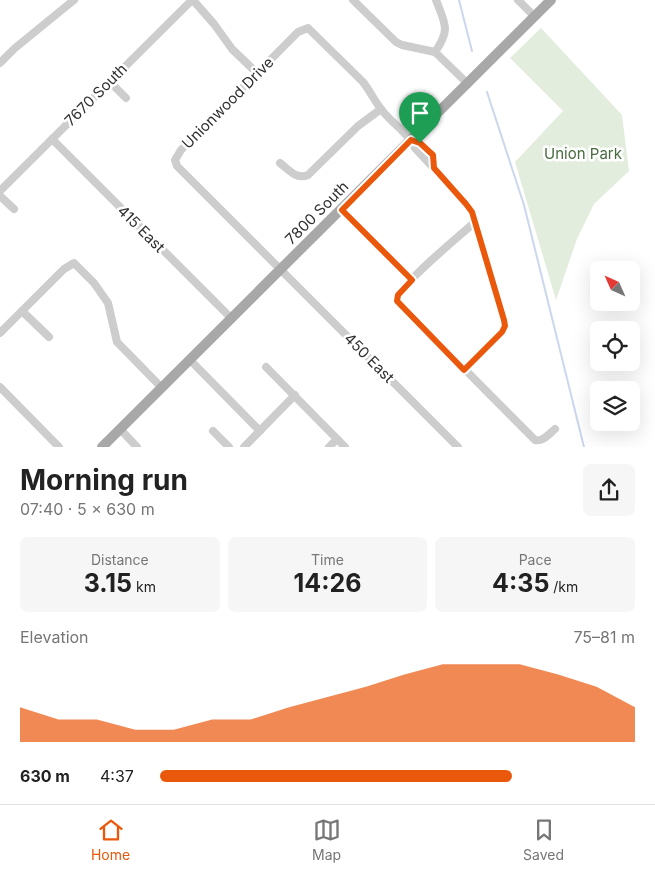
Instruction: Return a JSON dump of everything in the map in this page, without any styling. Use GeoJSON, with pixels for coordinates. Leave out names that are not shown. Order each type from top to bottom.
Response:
{"type":"FeatureCollection","features":[{"type":"Feature","properties":{"kind":"main road","name":"7800 South"},"geometry":{"type":"LineString","coordinates":[[102,446],[342,210],[551,0]]}},
{"type":"Feature","properties":{"kind":"street"},"geometry":{"type":"LineString","coordinates":[[0,63],[74,0]]}},
{"type":"Feature","properties":{"kind":"street"},"geometry":{"type":"LineString","coordinates":[[192,0],[214,24],[232,49],[258,74]]}},
{"type":"Feature","properties":{"kind":"street","name":"7670 South"},"geometry":{"type":"LineString","coordinates":[[0,191],[192,0]]}},
{"type":"Feature","properties":{"kind":"street"},"geometry":{"type":"LineString","coordinates":[[353,0],[396,42],[435,52],[468,84]]}},
{"type":"Feature","properties":{"kind":"street"},"geometry":{"type":"LineString","coordinates":[[435,52],[446,28],[436,0]]}},
{"type":"Feature","properties":{"kind":"street"},"geometry":{"type":"LineString","coordinates":[[518,0],[535,16]]}},
{"type":"Feature","properties":{"kind":"street","name":"Unionwood Drive"},"geometry":{"type":"LineString","coordinates":[[281,269],[176,166],[175,160],[181,150],[298,32],[308,28],[363,82],[371,91],[381,109]]}},
{"type":"Feature","properties":{"kind":"street"},"geometry":{"type":"LineString","coordinates":[[0,50],[6,56]]}},
{"type":"Feature","properties":{"kind":"street"},"geometry":{"type":"LineString","coordinates":[[110,82],[126,98]]}},
{"type":"Feature","properties":{"kind":"street"},"geometry":{"type":"LineString","coordinates":[[280,163],[298,176],[308,175],[358,126],[381,109],[411,140],[415,148],[466,204],[475,222],[505,326],[502,332],[464,370]]}},
{"type":"Feature","properties":{"kind":"street","name":"415 East"},"geometry":{"type":"LineString","coordinates":[[52,139],[231,318]]}},
{"type":"Feature","properties":{"kind":"street"},"geometry":{"type":"LineString","coordinates":[[0,196],[14,209]]}},
{"type":"Feature","properties":{"kind":"street"},"geometry":{"type":"LineString","coordinates":[[342,210],[412,280]]}},
{"type":"Feature","properties":{"kind":"street"},"geometry":{"type":"LineString","coordinates":[[475,222],[412,280],[398,295],[397,301],[535,440],[543,440],[555,429]]}},
{"type":"Feature","properties":{"kind":"street"},"geometry":{"type":"LineString","coordinates":[[0,333],[64,269],[74,263],[94,282],[108,303],[116,342],[162,388]]}},
{"type":"Feature","properties":{"kind":"street","name":"450 East"},"geometry":{"type":"LineString","coordinates":[[281,269],[458,446]]}},
{"type":"Feature","properties":{"kind":"street"},"geometry":{"type":"LineString","coordinates":[[22,311],[48,337]]}},
{"type":"Feature","properties":{"kind":"street"},"geometry":{"type":"LineString","coordinates":[[190,360],[260,430]]}},
{"type":"Feature","properties":{"kind":"street"},"geometry":{"type":"LineString","coordinates":[[266,367],[345,446]]}},
{"type":"Feature","properties":{"kind":"street"},"geometry":{"type":"LineString","coordinates":[[0,388],[59,446]]}},
{"type":"Feature","properties":{"kind":"street"},"geometry":{"type":"LineString","coordinates":[[244,446],[295,396]]}},
{"type":"Feature","properties":{"kind":"street"},"geometry":{"type":"LineString","coordinates":[[120,429],[138,446]]}},
{"type":"Feature","properties":{"kind":"street"},"geometry":{"type":"LineString","coordinates":[[213,431],[229,446]]}},
{"type":"Feature","properties":{"kind":"street"},"geometry":{"type":"LineString","coordinates":[[329,446],[338,438]]}},
{"type":"Feature","properties":{"kind":"green space","name":"Union Park"},"geometry":{"type":"Polygon","coordinates":[[[541,28],[622,115],[629,171],[594,204],[577,239],[556,300],[515,162],[563,111],[510,58],[541,28]]]}},
{"type":"Feature","properties":{"kind":"waterway"},"geometry":{"type":"LineString","coordinates":[[459,0],[472,51]]}},
{"type":"Feature","properties":{"kind":"waterway"},"geometry":{"type":"LineString","coordinates":[[487,92],[524,205],[584,447]]}},
{"type":"Feature","properties":{"kind":"route"},"geometry":{"type":"LineString","coordinates":[[411,140],[420,143],[433,155],[434,168],[439,175],[472,212],[504,320],[505,326],[502,332],[464,370],[397,301],[398,295],[412,280],[342,210],[411,140]]}}]}
